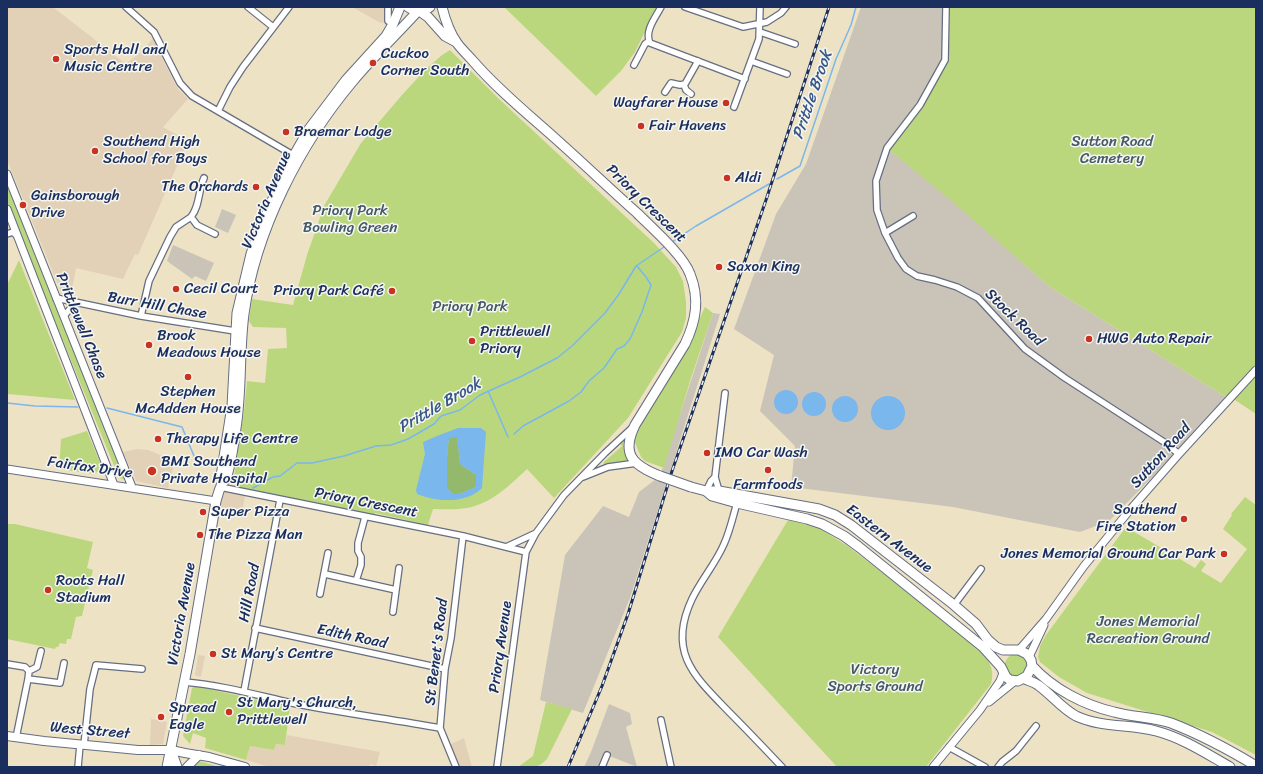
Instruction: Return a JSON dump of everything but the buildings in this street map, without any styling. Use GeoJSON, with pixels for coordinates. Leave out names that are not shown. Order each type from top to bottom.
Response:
{"type":"FeatureCollection","features":[{"type":"Feature","properties":{"kind":"main road","name":"Victoria Avenue"},"geometry":{"type":"LineString","coordinates":[[221,486],[221,476],[232,406],[235,331],[241,293],[251,254],[272,199],[293,155],[333,97],[359,64],[386,36],[390,23],[400,7]]}},
{"type":"Feature","properties":{"kind":"main road","name":"Priory Crescent"},"geometry":{"type":"LineString","coordinates":[[408,7],[419,12],[432,21],[445,36],[456,42]]}},
{"type":"Feature","properties":{"kind":"main road","name":"Victoria Avenue"},"geometry":{"type":"LineString","coordinates":[[167,767],[184,682],[216,501],[226,477],[236,428],[245,308],[254,270],[268,227],[278,202],[301,155],[352,82],[419,12],[430,7]]}},
{"type":"Feature","properties":{"kind":"main road","name":"Priory Crescent"},"geometry":{"type":"LineString","coordinates":[[442,7],[456,42],[485,74],[643,219],[676,253],[686,265],[690,274],[695,293],[696,317],[692,330],[685,344],[635,425],[630,436],[630,454],[636,463]]}},
{"type":"Feature","properties":{"kind":"main road","name":"Eastern Avenue"},"geometry":{"type":"LineString","coordinates":[[636,463],[648,471],[660,476],[706,491],[719,490],[819,509],[835,515],[851,525],[954,605],[976,624],[988,640],[996,647],[1003,650],[1023,652],[1041,676],[1066,693],[1095,706],[1114,712],[1170,723],[1211,739],[1256,766]]}},
{"type":"Feature","properties":{"kind":"main road","name":"Eastern Avenue"},"geometry":{"type":"LineString","coordinates":[[706,491],[712,496],[737,503],[807,519],[830,528],[844,536],[983,647],[1006,677],[1015,681]]}},
{"type":"Feature","properties":{"kind":"main road"},"geometry":{"type":"LineString","coordinates":[[1002,670],[1003,658],[1015,651]]}},
{"type":"Feature","properties":{"kind":"main road"},"geometry":{"type":"LineString","coordinates":[[1015,681],[1025,678],[1030,673],[1030,662]]}},
{"type":"Feature","properties":{"kind":"main road"},"geometry":{"type":"LineString","coordinates":[[1025,678],[1039,686],[1062,707],[1076,716],[1106,725],[1128,726],[1156,731],[1189,744],[1224,765]]}},
{"type":"Feature","properties":{"kind":"main road","name":"West Street"},"geometry":{"type":"LineString","coordinates":[[7,736],[138,750],[171,750],[210,757],[245,767]]}},
{"type":"Feature","properties":{"kind":"main road"},"geometry":{"type":"LineString","coordinates":[[171,750],[177,767]]}},
{"type":"Feature","properties":{"kind":"main road"},"geometry":{"type":"LineString","coordinates":[[187,767],[199,755]]}},
{"type":"Feature","properties":{"kind":"street"},"geometry":{"type":"LineString","coordinates":[[126,7],[154,32],[180,83],[192,96],[293,155]]}},
{"type":"Feature","properties":{"kind":"street"},"geometry":{"type":"LineString","coordinates":[[248,7],[273,27]]}},
{"type":"Feature","properties":{"kind":"street"},"geometry":{"type":"LineString","coordinates":[[218,111],[230,86],[289,7]]}},
{"type":"Feature","properties":{"kind":"street"},"geometry":{"type":"LineString","coordinates":[[388,7],[390,23]]}},
{"type":"Feature","properties":{"kind":"street"},"geometry":{"type":"LineString","coordinates":[[661,7],[648,33],[649,41],[653,45],[744,79]]}},
{"type":"Feature","properties":{"kind":"street"},"geometry":{"type":"LineString","coordinates":[[685,7],[743,27],[759,25],[775,18],[786,7]]}},
{"type":"Feature","properties":{"kind":"street"},"geometry":{"type":"LineString","coordinates":[[734,107],[760,32],[760,7]]}},
{"type":"Feature","properties":{"kind":"street","name":"Stock Road"},"geometry":{"type":"LineString","coordinates":[[946,7],[945,60],[920,105],[887,148],[876,181],[877,210],[885,233],[898,258],[906,269],[917,276],[957,287],[978,298],[1025,349],[1065,378],[1164,442],[1179,454]]}},
{"type":"Feature","properties":{"kind":"street"},"geometry":{"type":"LineString","coordinates":[[760,32],[795,44]]}},
{"type":"Feature","properties":{"kind":"street"},"geometry":{"type":"LineString","coordinates":[[634,65],[634,62],[645,44],[649,41]]}},
{"type":"Feature","properties":{"kind":"street"},"geometry":{"type":"LineString","coordinates":[[684,85],[698,61]]}},
{"type":"Feature","properties":{"kind":"street"},"geometry":{"type":"LineString","coordinates":[[751,61],[787,74]]}},
{"type":"Feature","properties":{"kind":"street"},"geometry":{"type":"LineString","coordinates":[[665,92],[671,83],[684,85]]}},
{"type":"Feature","properties":{"kind":"street"},"geometry":{"type":"LineString","coordinates":[[684,85],[686,90],[691,94]]}},
{"type":"Feature","properties":{"kind":"street","name":"Prittlewell Chase"},"geometry":{"type":"LineString","coordinates":[[7,174],[132,487]]}},
{"type":"Feature","properties":{"kind":"street"},"geometry":{"type":"LineString","coordinates":[[141,316],[149,281],[176,227],[191,216],[196,207],[200,186],[204,178]]}},
{"type":"Feature","properties":{"kind":"street","name":"Prittlewell Chase"},"geometry":{"type":"LineString","coordinates":[[7,209],[114,485]]}},
{"type":"Feature","properties":{"kind":"street"},"geometry":{"type":"LineString","coordinates":[[191,216],[197,225],[216,234]]}},
{"type":"Feature","properties":{"kind":"street"},"geometry":{"type":"LineString","coordinates":[[885,233],[913,216]]}},
{"type":"Feature","properties":{"kind":"street"},"geometry":{"type":"LineString","coordinates":[[7,233],[12,222]]}},
{"type":"Feature","properties":{"kind":"street"},"geometry":{"type":"LineString","coordinates":[[7,233],[13,232],[18,238]]}},
{"type":"Feature","properties":{"kind":"street","name":"Burr Hill Chase"},"geometry":{"type":"LineString","coordinates":[[56,298],[141,316],[235,331]]}},
{"type":"Feature","properties":{"kind":"street"},"geometry":{"type":"LineString","coordinates":[[64,316],[75,302]]}},
{"type":"Feature","properties":{"kind":"street","name":"Sutton Road"},"geometry":{"type":"LineString","coordinates":[[1015,651],[1046,620],[1084,566],[1179,454],[1256,370]]}},
{"type":"Feature","properties":{"kind":"street"},"geometry":{"type":"LineString","coordinates":[[719,490],[715,477],[725,393]]}},
{"type":"Feature","properties":{"kind":"street","name":"Priory Crescent"},"geometry":{"type":"LineString","coordinates":[[506,547],[536,533],[564,495],[635,425]]}},
{"type":"Feature","properties":{"kind":"street","name":"Priory Crescent"},"geometry":{"type":"LineString","coordinates":[[581,478],[608,467],[636,463]]}},
{"type":"Feature","properties":{"kind":"street","name":"Fairfax Drive"},"geometry":{"type":"LineString","coordinates":[[7,469],[216,501]]}},
{"type":"Feature","properties":{"kind":"street"},"geometry":{"type":"LineString","coordinates":[[102,483],[108,478],[110,473]]}},
{"type":"Feature","properties":{"kind":"street"},"geometry":{"type":"LineString","coordinates":[[706,491],[711,481],[715,477]]}},
{"type":"Feature","properties":{"kind":"street","name":"Priory Crescent"},"geometry":{"type":"LineString","coordinates":[[221,486],[280,500],[463,536],[526,552]]}},
{"type":"Feature","properties":{"kind":"street","name":"Hill Road"},"geometry":{"type":"LineString","coordinates":[[244,691],[280,500]]}},
{"type":"Feature","properties":{"kind":"street"},"geometry":{"type":"LineString","coordinates":[[737,503],[725,544],[692,599],[684,622],[682,638],[687,661],[692,672],[782,767]]}},
{"type":"Feature","properties":{"kind":"street"},"geometry":{"type":"LineString","coordinates":[[356,581],[361,565],[358,543],[365,517]]}},
{"type":"Feature","properties":{"kind":"street","name":"Priory Avenue"},"geometry":{"type":"LineString","coordinates":[[497,767],[526,552],[536,533]]}},
{"type":"Feature","properties":{"kind":"street","name":"St Benet's Road"},"geometry":{"type":"LineString","coordinates":[[456,767],[440,728],[445,669],[463,536]]}},
{"type":"Feature","properties":{"kind":"street"},"geometry":{"type":"LineString","coordinates":[[320,594],[328,553]]}},
{"type":"Feature","properties":{"kind":"street"},"geometry":{"type":"LineString","coordinates":[[393,612],[399,568]]}},
{"type":"Feature","properties":{"kind":"street"},"geometry":{"type":"LineString","coordinates":[[954,605],[981,569]]}},
{"type":"Feature","properties":{"kind":"street"},"geometry":{"type":"LineString","coordinates":[[325,574],[396,590]]}},
{"type":"Feature","properties":{"kind":"street","name":"Sutton Road"},"geometry":{"type":"LineString","coordinates":[[1030,662],[1046,620]]}},
{"type":"Feature","properties":{"kind":"street","name":"Edith Road"},"geometry":{"type":"LineString","coordinates":[[255,628],[445,669]]}},
{"type":"Feature","properties":{"kind":"street"},"geometry":{"type":"LineString","coordinates":[[29,671],[37,666],[41,651]]}},
{"type":"Feature","properties":{"kind":"street"},"geometry":{"type":"LineString","coordinates":[[28,679],[60,683],[64,663]]}},
{"type":"Feature","properties":{"kind":"street"},"geometry":{"type":"LineString","coordinates":[[7,664],[25,667],[29,671]]}},
{"type":"Feature","properties":{"kind":"street"},"geometry":{"type":"LineString","coordinates":[[78,767],[90,689],[96,665],[142,669]]}},
{"type":"Feature","properties":{"kind":"street"},"geometry":{"type":"LineString","coordinates":[[933,767],[980,710],[1000,681],[1002,670]]}},
{"type":"Feature","properties":{"kind":"street"},"geometry":{"type":"LineString","coordinates":[[16,738],[29,671]]}},
{"type":"Feature","properties":{"kind":"street"},"geometry":{"type":"LineString","coordinates":[[980,710],[1015,681]]}},
{"type":"Feature","properties":{"kind":"street"},"geometry":{"type":"LineString","coordinates":[[184,682],[200,683],[244,691],[292,703],[440,728]]}},
{"type":"Feature","properties":{"kind":"street"},"geometry":{"type":"LineString","coordinates":[[661,720],[671,767]]}},
{"type":"Feature","properties":{"kind":"street"},"geometry":{"type":"LineString","coordinates":[[998,767],[1016,751],[1036,726]]}},
{"type":"Feature","properties":{"kind":"street"},"geometry":{"type":"LineString","coordinates":[[949,747],[985,767]]}},
{"type":"Feature","properties":{"kind":"street"},"geometry":{"type":"LineString","coordinates":[[602,767],[607,755]]}},
{"type":"Feature","properties":{"kind":"shaded area","name":"Southend High School for Boys"},"geometry":{"type":"Polygon","coordinates":[[[7,7],[53,7],[126,64],[142,51],[153,38],[158,45],[164,62],[178,89],[188,99],[163,127],[188,141],[138,255],[135,254],[123,279],[76,268],[71,295],[61,292],[7,160],[7,7]]]}},
{"type":"Feature","properties":{"kind":"shaded area"},"geometry":{"type":"Polygon","coordinates":[[[352,7],[386,7],[384,22],[379,22],[352,7]]]}},
{"type":"Feature","properties":{"kind":"shaded area"},"geometry":{"type":"Polygon","coordinates":[[[861,7],[944,7],[945,60],[887,148],[954,202],[1050,287],[1229,399],[1109,521],[1080,532],[953,507],[791,487],[795,446],[760,411],[774,355],[734,329],[776,214],[806,164],[861,7]]]}},
{"type":"Feature","properties":{"kind":"shaded area"},"geometry":{"type":"Polygon","coordinates":[[[222,209],[236,215],[228,233],[215,227],[222,209]]]}},
{"type":"Feature","properties":{"kind":"shaded area"},"geometry":{"type":"Polygon","coordinates":[[[173,245],[214,263],[206,281],[195,276],[192,279],[167,261],[173,245]]]}},
{"type":"Feature","properties":{"kind":"shaded area"},"geometry":{"type":"Polygon","coordinates":[[[713,313],[720,314],[630,598],[583,713],[540,700],[565,555],[603,506],[629,517],[639,492],[660,476],[713,313]]]}},
{"type":"Feature","properties":{"kind":"shaded area","name":"BMI Southend Private Hospital"},"geometry":{"type":"Polygon","coordinates":[[[137,449],[148,450],[175,461],[168,488],[136,481],[123,452],[137,449]]]}},
{"type":"Feature","properties":{"kind":"shaded area"},"geometry":{"type":"Polygon","coordinates":[[[223,489],[245,495],[242,514],[218,509],[223,489]]]}},
{"type":"Feature","properties":{"kind":"shaded area"},"geometry":{"type":"Polygon","coordinates":[[[198,655],[205,656],[201,677],[195,675],[198,655]]]}},
{"type":"Feature","properties":{"kind":"shaded area"},"geometry":{"type":"Polygon","coordinates":[[[609,704],[630,713],[632,724],[626,727],[637,767],[607,755],[602,767],[584,767],[609,704]]]}},
{"type":"Feature","properties":{"kind":"shaded area"},"geometry":{"type":"Polygon","coordinates":[[[151,719],[167,722],[163,744],[150,745],[151,719]]]}},
{"type":"Feature","properties":{"kind":"shaded area"},"geometry":{"type":"Polygon","coordinates":[[[287,735],[380,752],[376,766],[370,764],[369,767],[270,767],[246,760],[250,746],[274,750],[276,744],[285,745],[287,735]]]}},
{"type":"Feature","properties":{"kind":"shaded area"},"geometry":{"type":"Polygon","coordinates":[[[464,738],[472,767],[456,767],[447,746],[464,738]]]}},
{"type":"Feature","properties":{"kind":"green space"},"geometry":{"type":"Polygon","coordinates":[[[504,7],[657,7],[635,52],[621,71],[596,96],[504,7]]]}},
{"type":"Feature","properties":{"kind":"green space","name":"Sutton Road Cemetery"},"geometry":{"type":"Polygon","coordinates":[[[946,7],[1256,7],[1256,370],[1229,399],[1050,287],[954,203],[887,148],[920,105],[945,60],[946,7]]]}},
{"type":"Feature","properties":{"kind":"green space","name":"Priory Park"},"geometry":{"type":"Polygon","coordinates":[[[450,50],[499,99],[654,243],[676,267],[683,281],[686,302],[686,318],[682,332],[628,418],[554,498],[527,469],[500,493],[476,506],[463,509],[433,509],[428,525],[375,513],[375,516],[239,488],[233,483],[247,381],[265,383],[268,349],[287,348],[286,328],[253,327],[249,321],[252,299],[293,305],[307,255],[324,206],[361,143],[425,70],[450,50]]]}},
{"type":"Feature","properties":{"kind":"green space"},"geometry":{"type":"Polygon","coordinates":[[[7,180],[127,479],[125,480],[119,478],[7,203],[7,180]]]}},
{"type":"Feature","properties":{"kind":"green space"},"geometry":{"type":"Polygon","coordinates":[[[19,260],[75,400],[7,394],[7,285],[19,260]]]}},
{"type":"Feature","properties":{"kind":"green space"},"geometry":{"type":"Polygon","coordinates":[[[705,307],[713,313],[691,378],[664,468],[645,461],[641,457],[634,440],[638,426],[687,345],[705,307]]]}},
{"type":"Feature","properties":{"kind":"green space"},"geometry":{"type":"Polygon","coordinates":[[[1256,376],[1256,414],[1232,398],[1256,376]]]}},
{"type":"Feature","properties":{"kind":"green space"},"geometry":{"type":"Polygon","coordinates":[[[87,431],[102,467],[95,474],[59,469],[61,439],[87,431]]]}},
{"type":"Feature","properties":{"kind":"green space"},"geometry":{"type":"Polygon","coordinates":[[[627,433],[631,462],[603,466],[604,462],[622,446],[619,442],[627,433]]]}},
{"type":"Feature","properties":{"kind":"green space"},"geometry":{"type":"Polygon","coordinates":[[[457,436],[460,464],[476,475],[476,487],[459,494],[453,494],[447,488],[447,457],[449,438],[457,436]]]}},
{"type":"Feature","properties":{"kind":"green space","name":"Jones Memorial Recreation Ground"},"geometry":{"type":"Polygon","coordinates":[[[1245,497],[1256,505],[1256,755],[1212,732],[1087,693],[1059,677],[1040,662],[1038,657],[1040,646],[1046,635],[1126,527],[1195,568],[1201,560],[1206,564],[1201,571],[1221,583],[1247,549],[1223,529],[1232,515],[1231,514],[1245,497]]]}},
{"type":"Feature","properties":{"kind":"green space","name":"Victory Sports Ground"},"geometry":{"type":"Polygon","coordinates":[[[788,520],[819,528],[846,545],[976,644],[989,662],[992,672],[991,684],[926,767],[837,767],[718,637],[788,520]]]}},
{"type":"Feature","properties":{"kind":"green space","name":"Roots Hall Stadium"},"geometry":{"type":"Polygon","coordinates":[[[7,524],[15,524],[93,542],[87,568],[93,570],[82,616],[76,617],[71,639],[67,639],[66,644],[60,643],[55,649],[7,639],[7,524]]]}},
{"type":"Feature","properties":{"kind":"green space"},"geometry":{"type":"Polygon","coordinates":[[[1016,654],[1024,657],[1027,665],[1024,673],[1016,676],[1008,673],[1005,665],[1008,657],[1016,654]]]}},
{"type":"Feature","properties":{"kind":"green space"},"geometry":{"type":"Polygon","coordinates":[[[195,686],[290,707],[285,745],[276,744],[274,750],[250,746],[246,760],[205,748],[206,738],[193,733],[190,744],[183,736],[192,688],[195,686]]]}},
{"type":"Feature","properties":{"kind":"green space"},"geometry":{"type":"Polygon","coordinates":[[[546,702],[572,709],[547,759],[537,766],[518,767],[533,756],[546,702]]]}},
{"type":"Feature","properties":{"kind":"green space"},"geometry":{"type":"Polygon","coordinates":[[[196,760],[219,767],[189,767],[196,760]]]}},
{"type":"Feature","properties":{"kind":"water"},"geometry":{"type":"Polygon","coordinates":[[[786,390],[795,393],[798,402],[795,411],[786,414],[777,411],[774,402],[777,393],[786,390]]]}},
{"type":"Feature","properties":{"kind":"water"},"geometry":{"type":"Polygon","coordinates":[[[814,392],[819,393],[825,399],[825,409],[819,415],[814,416],[809,415],[803,409],[802,404],[803,399],[809,393],[814,392]]]}},
{"type":"Feature","properties":{"kind":"water"},"geometry":{"type":"Polygon","coordinates":[[[845,396],[854,400],[858,409],[854,418],[845,422],[836,418],[832,409],[836,400],[845,396]]]}},
{"type":"Feature","properties":{"kind":"water"},"geometry":{"type":"Polygon","coordinates":[[[885,396],[891,396],[900,401],[904,407],[904,419],[900,425],[891,430],[885,430],[876,425],[871,416],[871,410],[876,401],[885,396]]]}},
{"type":"Feature","properties":{"kind":"water"},"geometry":{"type":"Polygon","coordinates":[[[458,428],[481,428],[486,432],[482,488],[468,497],[451,500],[433,499],[417,494],[416,490],[425,454],[423,442],[458,428]],[[457,437],[449,438],[447,457],[447,487],[453,494],[459,494],[476,487],[476,475],[460,464],[457,437]]]}},
{"type":"Feature","properties":{"kind":"waterway","name":"Prittle Brook"},"geometry":{"type":"LineString","coordinates":[[777,179],[800,166],[836,59],[851,25],[856,7]]}},
{"type":"Feature","properties":{"kind":"waterway","name":"Prittle Brook"},"geometry":{"type":"LineString","coordinates":[[672,242],[696,226],[769,184]]}},
{"type":"Feature","properties":{"kind":"waterway","name":"Prittle Brook"},"geometry":{"type":"LineString","coordinates":[[253,488],[273,477],[280,476],[297,463],[312,463],[344,456],[376,446],[391,445],[408,439],[434,424],[441,416],[460,410],[480,395],[557,358],[572,346],[605,313],[619,294],[636,266],[664,247]]}},
{"type":"Feature","properties":{"kind":"waterway"},"geometry":{"type":"LineString","coordinates":[[514,434],[523,426],[569,401],[581,392],[589,381],[604,368],[617,349],[624,346],[630,339],[642,312],[651,285],[637,266]]}},
{"type":"Feature","properties":{"kind":"waterway"},"geometry":{"type":"LineString","coordinates":[[488,391],[508,437]]}},
{"type":"Feature","properties":{"kind":"waterway","name":"Prittle Brook"},"geometry":{"type":"LineString","coordinates":[[7,403],[35,406],[78,407]]}},
{"type":"Feature","properties":{"kind":"waterway","name":"Prittle Brook"},"geometry":{"type":"LineString","coordinates":[[107,408],[182,427],[194,456],[211,464]]}},
{"type":"Feature","properties":{"kind":"railway"},"geometry":{"type":"LineString","coordinates":[[568,767],[602,686],[628,614],[672,471],[766,200],[829,7]]}},
{"type":"Feature","properties":{"kind":"place","name":"Sports Hall and Music Centre"},"geometry":{"type":"Point","coordinates":[56,59]}},
{"type":"Feature","properties":{"kind":"place","name":"Cuckoo Corner South"},"geometry":{"type":"Point","coordinates":[373,63]}},
{"type":"Feature","properties":{"kind":"place","name":"Wayfarer House"},"geometry":{"type":"Point","coordinates":[726,103]}},
{"type":"Feature","properties":{"kind":"place","name":"Fair Havens"},"geometry":{"type":"Point","coordinates":[641,126]}},
{"type":"Feature","properties":{"kind":"place","name":"Braemar Lodge"},"geometry":{"type":"Point","coordinates":[286,132]}},
{"type":"Feature","properties":{"kind":"place","name":"Southend High School for Boys"},"geometry":{"type":"Point","coordinates":[95,151]}},
{"type":"Feature","properties":{"kind":"place","name":"Aldi"},"geometry":{"type":"Point","coordinates":[727,178]}},
{"type":"Feature","properties":{"kind":"place","name":"The Orchards"},"geometry":{"type":"Point","coordinates":[256,187]}},
{"type":"Feature","properties":{"kind":"place","name":"Gainsborough Drive"},"geometry":{"type":"Point","coordinates":[23,205]}},
{"type":"Feature","properties":{"kind":"place","name":"Saxon King"},"geometry":{"type":"Point","coordinates":[719,267]}},
{"type":"Feature","properties":{"kind":"place","name":"Cecil Court"},"geometry":{"type":"Point","coordinates":[176,289]}},
{"type":"Feature","properties":{"kind":"place","name":"Priory Park Café"},"geometry":{"type":"Point","coordinates":[392,291]}},
{"type":"Feature","properties":{"kind":"place","name":"HWG Auto Repair"},"geometry":{"type":"Point","coordinates":[1089,339]}},
{"type":"Feature","properties":{"kind":"place","name":"Prittlewell Priory"},"geometry":{"type":"Point","coordinates":[472,341]}},
{"type":"Feature","properties":{"kind":"place","name":"Brook Meadows House"},"geometry":{"type":"Point","coordinates":[149,345]}},
{"type":"Feature","properties":{"kind":"place","name":"Stephen McAdden House"},"geometry":{"type":"Point","coordinates":[188,377]}},
{"type":"Feature","properties":{"kind":"place","name":"Therapy Life Centre"},"geometry":{"type":"Point","coordinates":[158,439]}},
{"type":"Feature","properties":{"kind":"place","name":"IMO Car Wash"},"geometry":{"type":"Point","coordinates":[707,453]}},
{"type":"Feature","properties":{"kind":"place","name":"Farmfoods"},"geometry":{"type":"Point","coordinates":[768,470]}},
{"type":"Feature","properties":{"kind":"place","name":"BMI Southend Private Hospital"},"geometry":{"type":"Point","coordinates":[152,471]}},
{"type":"Feature","properties":{"kind":"place","name":"Super Pizza"},"geometry":{"type":"Point","coordinates":[203,512]}},
{"type":"Feature","properties":{"kind":"place","name":"Southend Fire Station"},"geometry":{"type":"Point","coordinates":[1184,519]}},
{"type":"Feature","properties":{"kind":"place","name":"The Pizza Man"},"geometry":{"type":"Point","coordinates":[200,535]}},
{"type":"Feature","properties":{"kind":"place","name":"Jones Memorial Ground Car Park"},"geometry":{"type":"Point","coordinates":[1224,554]}},
{"type":"Feature","properties":{"kind":"place","name":"Roots Hall Stadium"},"geometry":{"type":"Point","coordinates":[48,590]}},
{"type":"Feature","properties":{"kind":"place","name":"St Mary’s Centre"},"geometry":{"type":"Point","coordinates":[213,654]}},
{"type":"Feature","properties":{"kind":"place","name":"St Mary's Church, Prittlewell"},"geometry":{"type":"Point","coordinates":[229,712]}},
{"type":"Feature","properties":{"kind":"place","name":"Spread Eagle"},"geometry":{"type":"Point","coordinates":[161,717]}},
{"type":"Feature","properties":{"kind":"park label","name":"Priory Park Bowling Green"},"geometry":{"type":"Point","coordinates":[350,220]}}]}
